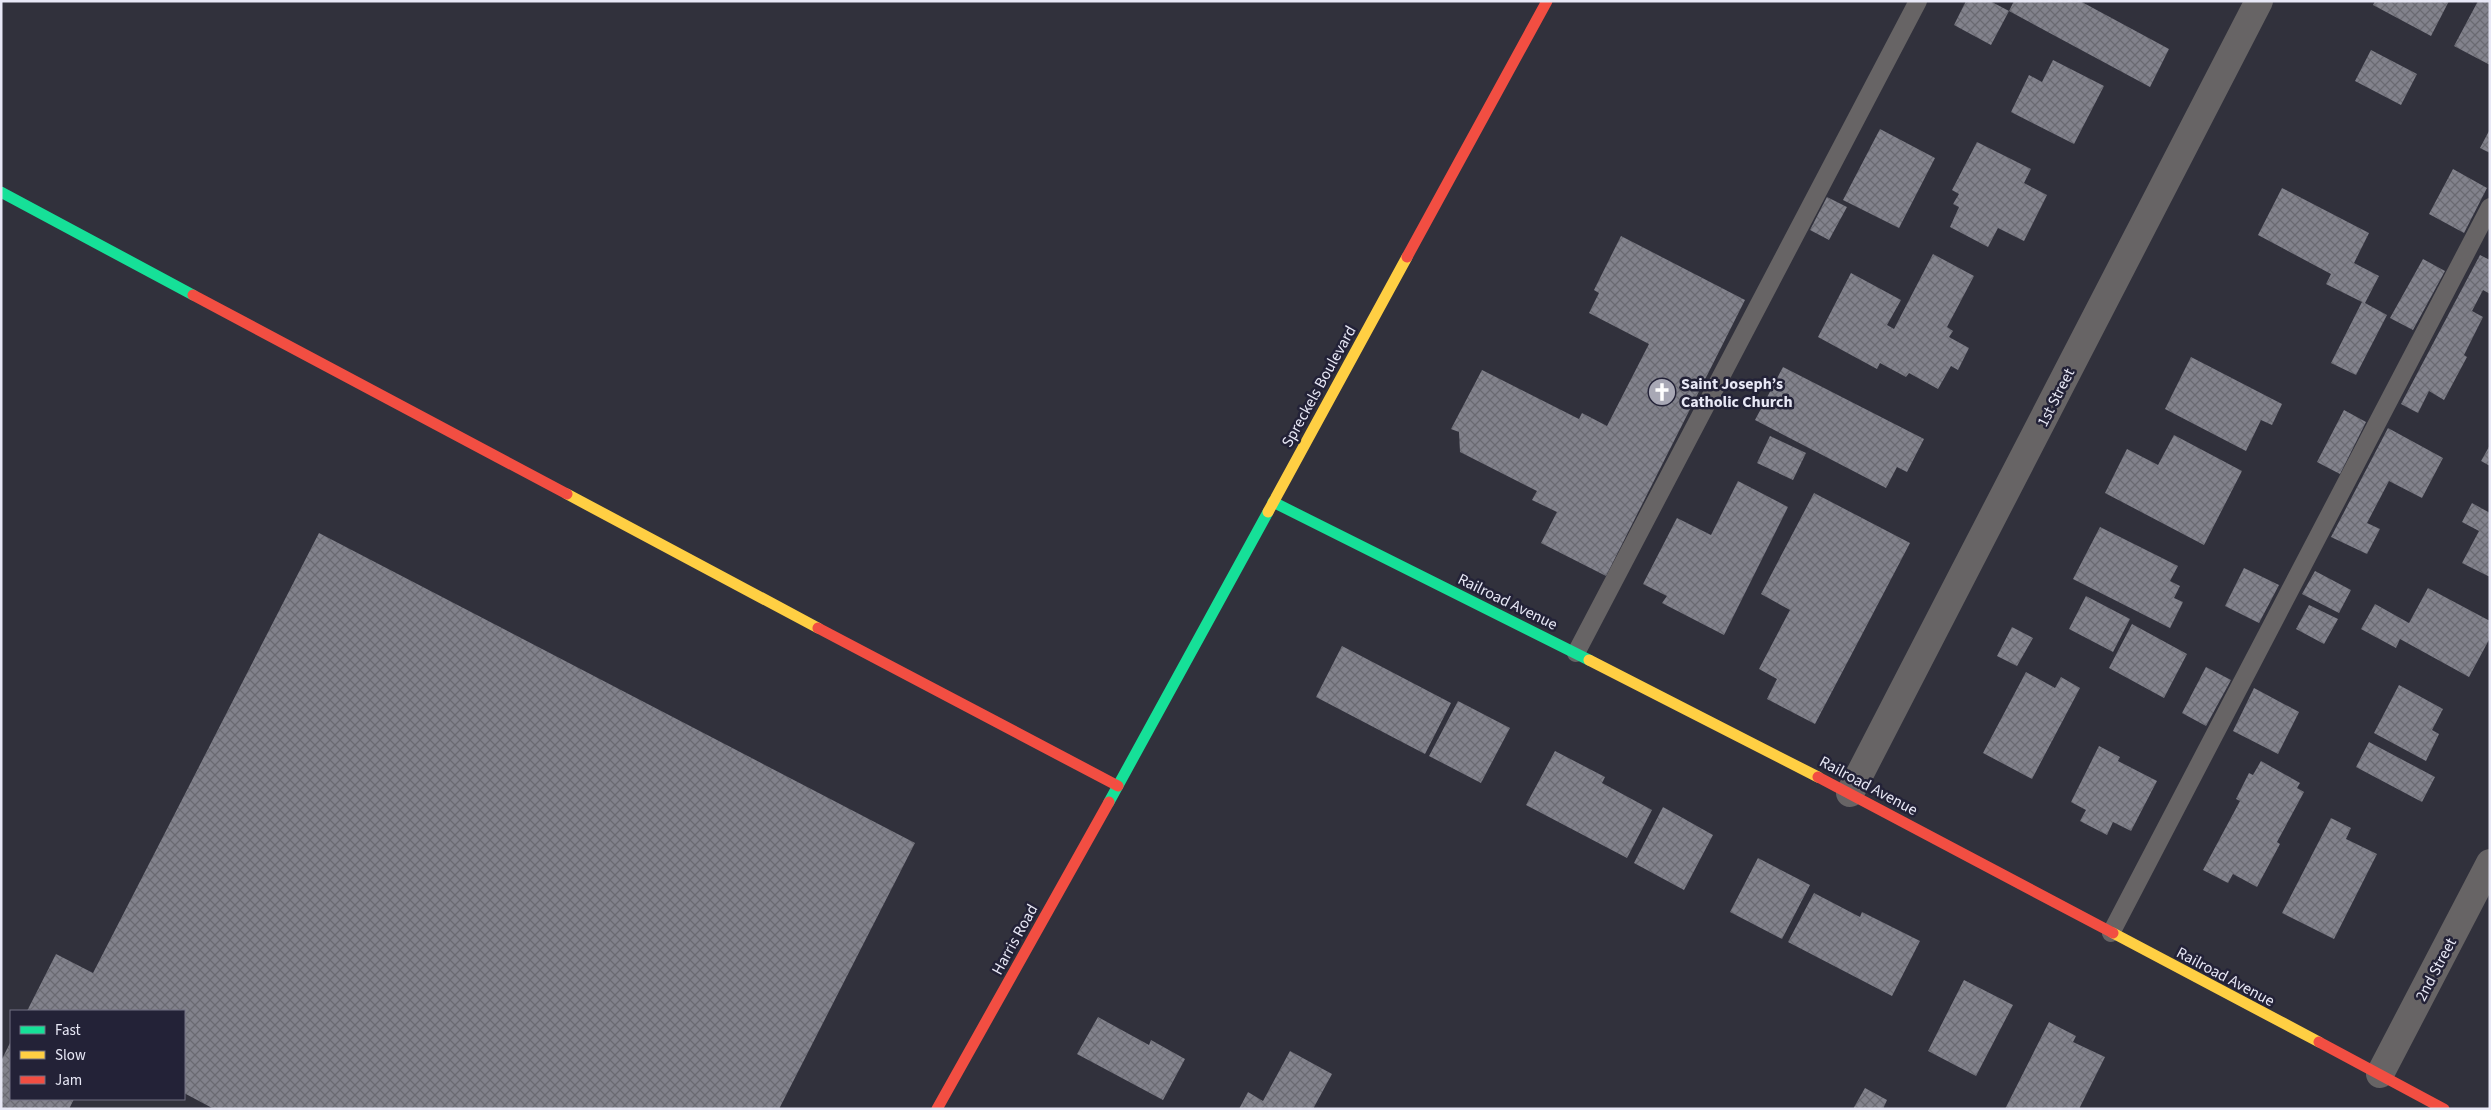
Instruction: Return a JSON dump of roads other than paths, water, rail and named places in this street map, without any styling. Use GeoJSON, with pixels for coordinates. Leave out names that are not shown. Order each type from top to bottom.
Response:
{"type":"FeatureCollection","features":[{"type":"Feature","properties":{"kind":"street","name":"Spreckels Boulevard"},"geometry":{"type":"LineString","coordinates":[[1118,786],[1547,1]]}},
{"type":"Feature","properties":{"kind":"street","name":"1st Street"},"geometry":{"type":"LineString","coordinates":[[1850,793],[2259,1]]}},
{"type":"Feature","properties":{"kind":"street"},"geometry":{"type":"LineString","coordinates":[[1,192],[1012,732],[1118,786]]}},
{"type":"Feature","properties":{"kind":"street","name":"Railroad Avenue"},"geometry":{"type":"LineString","coordinates":[[1273,502],[1576,653],[1850,793],[2444,1109]]}},
{"type":"Feature","properties":{"kind":"street","name":"Harris Road"},"geometry":{"type":"LineString","coordinates":[[937,1109],[1118,786]]}},
{"type":"Feature","properties":{"kind":"street","name":"2nd Street"},"geometry":{"type":"LineString","coordinates":[[2380,1074],[2490,863]]}},
{"type":"Feature","properties":{"kind":"lane"},"geometry":{"type":"LineString","coordinates":[[1576,653],[1918,1]]}},
{"type":"Feature","properties":{"kind":"lane"},"geometry":{"type":"LineString","coordinates":[[2111,933],[2490,207]]}},
{"type":"Feature","properties":{"kind":"place","name":"Saint Joseph’s Catholic Church"},"geometry":{"type":"Point","coordinates":[1662,392]}}]}
